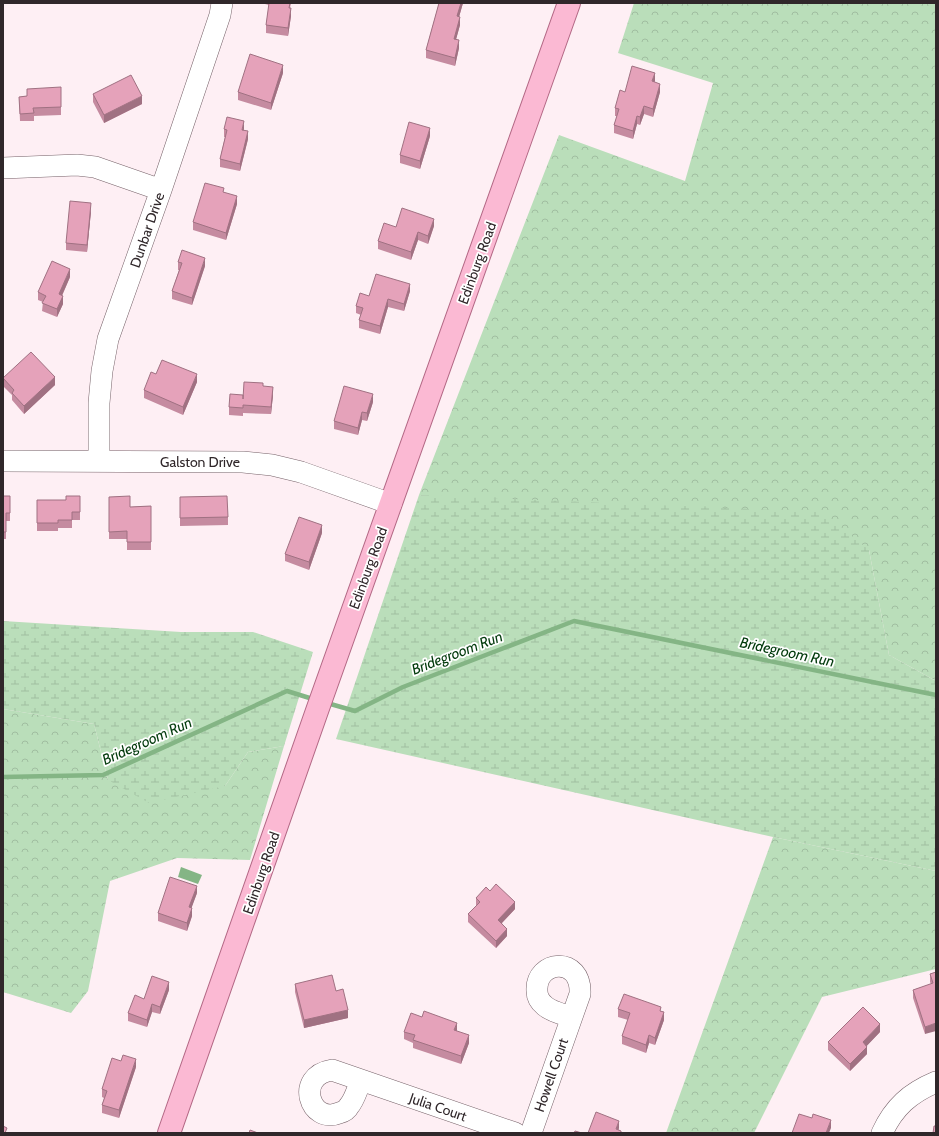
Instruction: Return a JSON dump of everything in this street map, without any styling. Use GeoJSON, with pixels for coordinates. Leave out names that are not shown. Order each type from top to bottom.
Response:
{"type":"FeatureCollection","features":[{"type":"Feature","properties":{"kind":"main road","name":"Edinburg Road"},"geometry":{"type":"LineString","coordinates":[[169,1133],[321,700],[569,3]]}},
{"type":"Feature","properties":{"kind":"street","name":"Dunbar Drive"},"geometry":{"type":"LineString","coordinates":[[99,461],[99,403],[102,371],[108,339],[161,190],[220,15],[222,3]]}},
{"type":"Feature","properties":{"kind":"street"},"geometry":{"type":"LineString","coordinates":[[3,168],[77,165],[95,167],[161,190]]}},
{"type":"Feature","properties":{"kind":"street","name":"Galston Drive"},"geometry":{"type":"LineString","coordinates":[[3,461],[243,462],[272,465],[301,472],[391,504]]}},
{"type":"Feature","properties":{"kind":"street","name":"Howell Court"},"geometry":{"type":"LineString","coordinates":[[531,1133],[571,1017]]}},
{"type":"Feature","properties":{"kind":"street","name":"Julia Court"},"geometry":{"type":"LineString","coordinates":[[361,1081],[515,1133]]}},
{"type":"Feature","properties":{"kind":"street"},"geometry":{"type":"LineString","coordinates":[[882,1133],[895,1111],[908,1097],[921,1088],[936,1082]]}},
{"type":"Feature","properties":{"kind":"green space"},"geometry":{"type":"Polygon","coordinates":[[[634,3],[936,3],[936,681],[889,655],[869,550],[419,495],[559,135],[685,181],[713,83],[618,53],[634,3]]]}},
{"type":"Feature","properties":{"kind":"green space"},"geometry":{"type":"Polygon","coordinates":[[[419,495],[822,512],[869,550],[889,655],[936,681],[936,871],[773,837],[336,739],[419,495]]]}},
{"type":"Feature","properties":{"kind":"green space"},"geometry":{"type":"Polygon","coordinates":[[[3,621],[181,632],[253,632],[313,652],[284,746],[248,752],[225,786],[149,803],[108,780],[94,724],[3,709],[3,621]]]}},
{"type":"Feature","properties":{"kind":"green space"},"geometry":{"type":"Polygon","coordinates":[[[3,709],[94,724],[108,780],[225,786],[248,752],[284,746],[250,860],[177,858],[110,881],[88,991],[71,1013],[3,992],[3,709]]]}},
{"type":"Feature","properties":{"kind":"green space"},"geometry":{"type":"Polygon","coordinates":[[[773,837],[936,871],[936,969],[822,997],[754,1133],[666,1133],[773,837]]]}},
{"type":"Feature","properties":{"kind":"shaded area"},"geometry":{"type":"Polygon","coordinates":[[[181,867],[202,875],[198,884],[178,877],[181,867]]]}},
{"type":"Feature","properties":{"kind":"building"},"geometry":{"type":"Polygon","coordinates":[[[269,3],[290,3],[289,8],[291,8],[288,28],[266,25],[269,3]]]}},
{"type":"Feature","properties":{"kind":"building"},"geometry":{"type":"Polygon","coordinates":[[[439,3],[461,3],[457,16],[460,17],[454,39],[459,40],[455,58],[426,50],[439,3]]]}},
{"type":"Feature","properties":{"kind":"building"},"geometry":{"type":"Polygon","coordinates":[[[250,54],[283,65],[271,103],[238,92],[250,54]]]}},
{"type":"Feature","properties":{"kind":"building"},"geometry":{"type":"Polygon","coordinates":[[[632,66],[655,73],[652,81],[660,84],[653,109],[644,106],[640,117],[637,116],[633,131],[614,125],[619,109],[615,108],[620,90],[625,92],[632,66]]]}},
{"type":"Feature","properties":{"kind":"building"},"geometry":{"type":"Polygon","coordinates":[[[131,75],[142,96],[104,115],[93,94],[131,75]]]}},
{"type":"Feature","properties":{"kind":"building"},"geometry":{"type":"Polygon","coordinates":[[[61,87],[61,107],[33,108],[34,113],[20,114],[19,97],[27,96],[27,89],[61,87]]]}},
{"type":"Feature","properties":{"kind":"building"},"geometry":{"type":"Polygon","coordinates":[[[227,117],[244,121],[242,130],[248,131],[240,164],[220,159],[227,130],[224,129],[227,117]]]}},
{"type":"Feature","properties":{"kind":"building"},"geometry":{"type":"Polygon","coordinates":[[[409,122],[430,128],[420,161],[400,155],[409,122]]]}},
{"type":"Feature","properties":{"kind":"building"},"geometry":{"type":"Polygon","coordinates":[[[205,183],[224,188],[223,192],[237,196],[226,233],[193,222],[205,183]]]}},
{"type":"Feature","properties":{"kind":"building"},"geometry":{"type":"Polygon","coordinates":[[[70,201],[91,203],[87,245],[66,243],[70,201]]]}},
{"type":"Feature","properties":{"kind":"building"},"geometry":{"type":"Polygon","coordinates":[[[402,208],[434,219],[428,236],[418,232],[411,252],[378,241],[384,223],[396,227],[402,208]]]}},
{"type":"Feature","properties":{"kind":"building"},"geometry":{"type":"Polygon","coordinates":[[[182,250],[205,258],[192,298],[172,291],[182,263],[178,262],[182,250]]]}},
{"type":"Feature","properties":{"kind":"building"},"geometry":{"type":"Polygon","coordinates":[[[52,261],[70,269],[59,294],[63,296],[57,309],[42,303],[46,296],[38,292],[52,261]]]}},
{"type":"Feature","properties":{"kind":"building"},"geometry":{"type":"Polygon","coordinates":[[[376,274],[410,284],[404,304],[388,299],[380,326],[359,320],[363,308],[356,306],[360,293],[369,296],[376,274]]]}},
{"type":"Feature","properties":{"kind":"building"},"geometry":{"type":"Polygon","coordinates":[[[31,352],[55,377],[24,406],[12,393],[14,390],[3,378],[31,352]]]}},
{"type":"Feature","properties":{"kind":"building"},"geometry":{"type":"Polygon","coordinates":[[[162,360],[197,374],[183,407],[144,390],[151,372],[156,374],[162,360]]]}},
{"type":"Feature","properties":{"kind":"building"},"geometry":{"type":"Polygon","coordinates":[[[244,382],[263,383],[263,386],[273,387],[271,407],[243,405],[243,408],[229,407],[230,394],[243,395],[243,399],[244,382]]]}},
{"type":"Feature","properties":{"kind":"building"},"geometry":{"type":"Polygon","coordinates":[[[344,386],[373,394],[367,413],[362,412],[358,428],[334,421],[344,386]]]}},
{"type":"Feature","properties":{"kind":"building"},"geometry":{"type":"Polygon","coordinates":[[[3,496],[10,496],[10,513],[6,513],[6,532],[3,532],[3,496]]]}},
{"type":"Feature","properties":{"kind":"building"},"geometry":{"type":"Polygon","coordinates":[[[66,496],[80,496],[80,512],[72,512],[72,520],[58,520],[58,523],[37,523],[37,500],[66,500],[66,496]]]}},
{"type":"Feature","properties":{"kind":"building"},"geometry":{"type":"Polygon","coordinates":[[[130,496],[130,507],[151,506],[151,542],[127,542],[127,531],[109,532],[109,497],[130,496]]]}},
{"type":"Feature","properties":{"kind":"building"},"geometry":{"type":"Polygon","coordinates":[[[227,496],[228,517],[180,518],[180,497],[227,496]]]}},
{"type":"Feature","properties":{"kind":"building"},"geometry":{"type":"Polygon","coordinates":[[[299,517],[322,525],[309,562],[285,554],[299,517]]]}},
{"type":"Feature","properties":{"kind":"building"},"geometry":{"type":"Polygon","coordinates":[[[170,877],[197,886],[189,907],[192,908],[187,923],[158,913],[170,877]]]}},
{"type":"Feature","properties":{"kind":"building"},"geometry":{"type":"Polygon","coordinates":[[[496,884],[515,902],[498,920],[507,929],[496,941],[468,914],[480,902],[476,898],[486,887],[490,891],[496,884]]]}},
{"type":"Feature","properties":{"kind":"building"},"geometry":{"type":"Polygon","coordinates":[[[936,972],[936,1023],[925,1027],[913,990],[933,983],[930,974],[936,972]]]}},
{"type":"Feature","properties":{"kind":"building"},"geometry":{"type":"Polygon","coordinates":[[[332,975],[336,991],[343,989],[348,1010],[304,1020],[295,984],[332,975]]]}},
{"type":"Feature","properties":{"kind":"building"},"geometry":{"type":"Polygon","coordinates":[[[152,976],[169,982],[160,1007],[152,1004],[147,1020],[128,1013],[135,995],[144,999],[152,976]]]}},
{"type":"Feature","properties":{"kind":"building"},"geometry":{"type":"Polygon","coordinates":[[[624,994],[661,1007],[660,1011],[664,1012],[655,1038],[649,1035],[646,1045],[622,1036],[630,1013],[618,1009],[624,994]]]}},
{"type":"Feature","properties":{"kind":"building"},"geometry":{"type":"Polygon","coordinates":[[[863,1007],[880,1024],[863,1042],[867,1047],[850,1064],[828,1042],[863,1007]]]}},
{"type":"Feature","properties":{"kind":"building"},"geometry":{"type":"Polygon","coordinates":[[[424,1011],[457,1023],[454,1030],[469,1035],[461,1056],[413,1040],[415,1035],[404,1032],[411,1013],[422,1017],[424,1011]]]}},
{"type":"Feature","properties":{"kind":"building"},"geometry":{"type":"Polygon","coordinates":[[[123,1055],[136,1059],[119,1110],[102,1105],[107,1091],[102,1089],[112,1058],[121,1061],[123,1055]]]}},
{"type":"Feature","properties":{"kind":"building"},"geometry":{"type":"Polygon","coordinates":[[[596,1112],[619,1121],[616,1129],[621,1131],[621,1133],[588,1133],[596,1112]]]}},
{"type":"Feature","properties":{"kind":"building"},"geometry":{"type":"Polygon","coordinates":[[[799,1114],[812,1118],[813,1114],[831,1120],[826,1133],[792,1133],[799,1114]]]}},
{"type":"Feature","properties":{"kind":"building"},"geometry":{"type":"Polygon","coordinates":[[[3,1126],[7,1128],[5,1133],[3,1133],[3,1126]]]}},
{"type":"Feature","properties":{"kind":"building"},"geometry":{"type":"Polygon","coordinates":[[[934,1126],[936,1126],[936,1133],[933,1133],[934,1126]]]}},
{"type":"Feature","properties":{"kind":"building"},"geometry":{"type":"Polygon","coordinates":[[[250,1130],[258,1133],[249,1133],[250,1130]]]}},
{"type":"Feature","properties":{"kind":"waterway","name":"Bridegroom Run"},"geometry":{"type":"LineString","coordinates":[[327,703],[355,711],[403,687],[574,621],[936,695]]}},
{"type":"Feature","properties":{"kind":"waterway","name":"Bridegroom Run"},"geometry":{"type":"LineString","coordinates":[[3,777],[103,775],[287,691],[316,700]]}}]}
